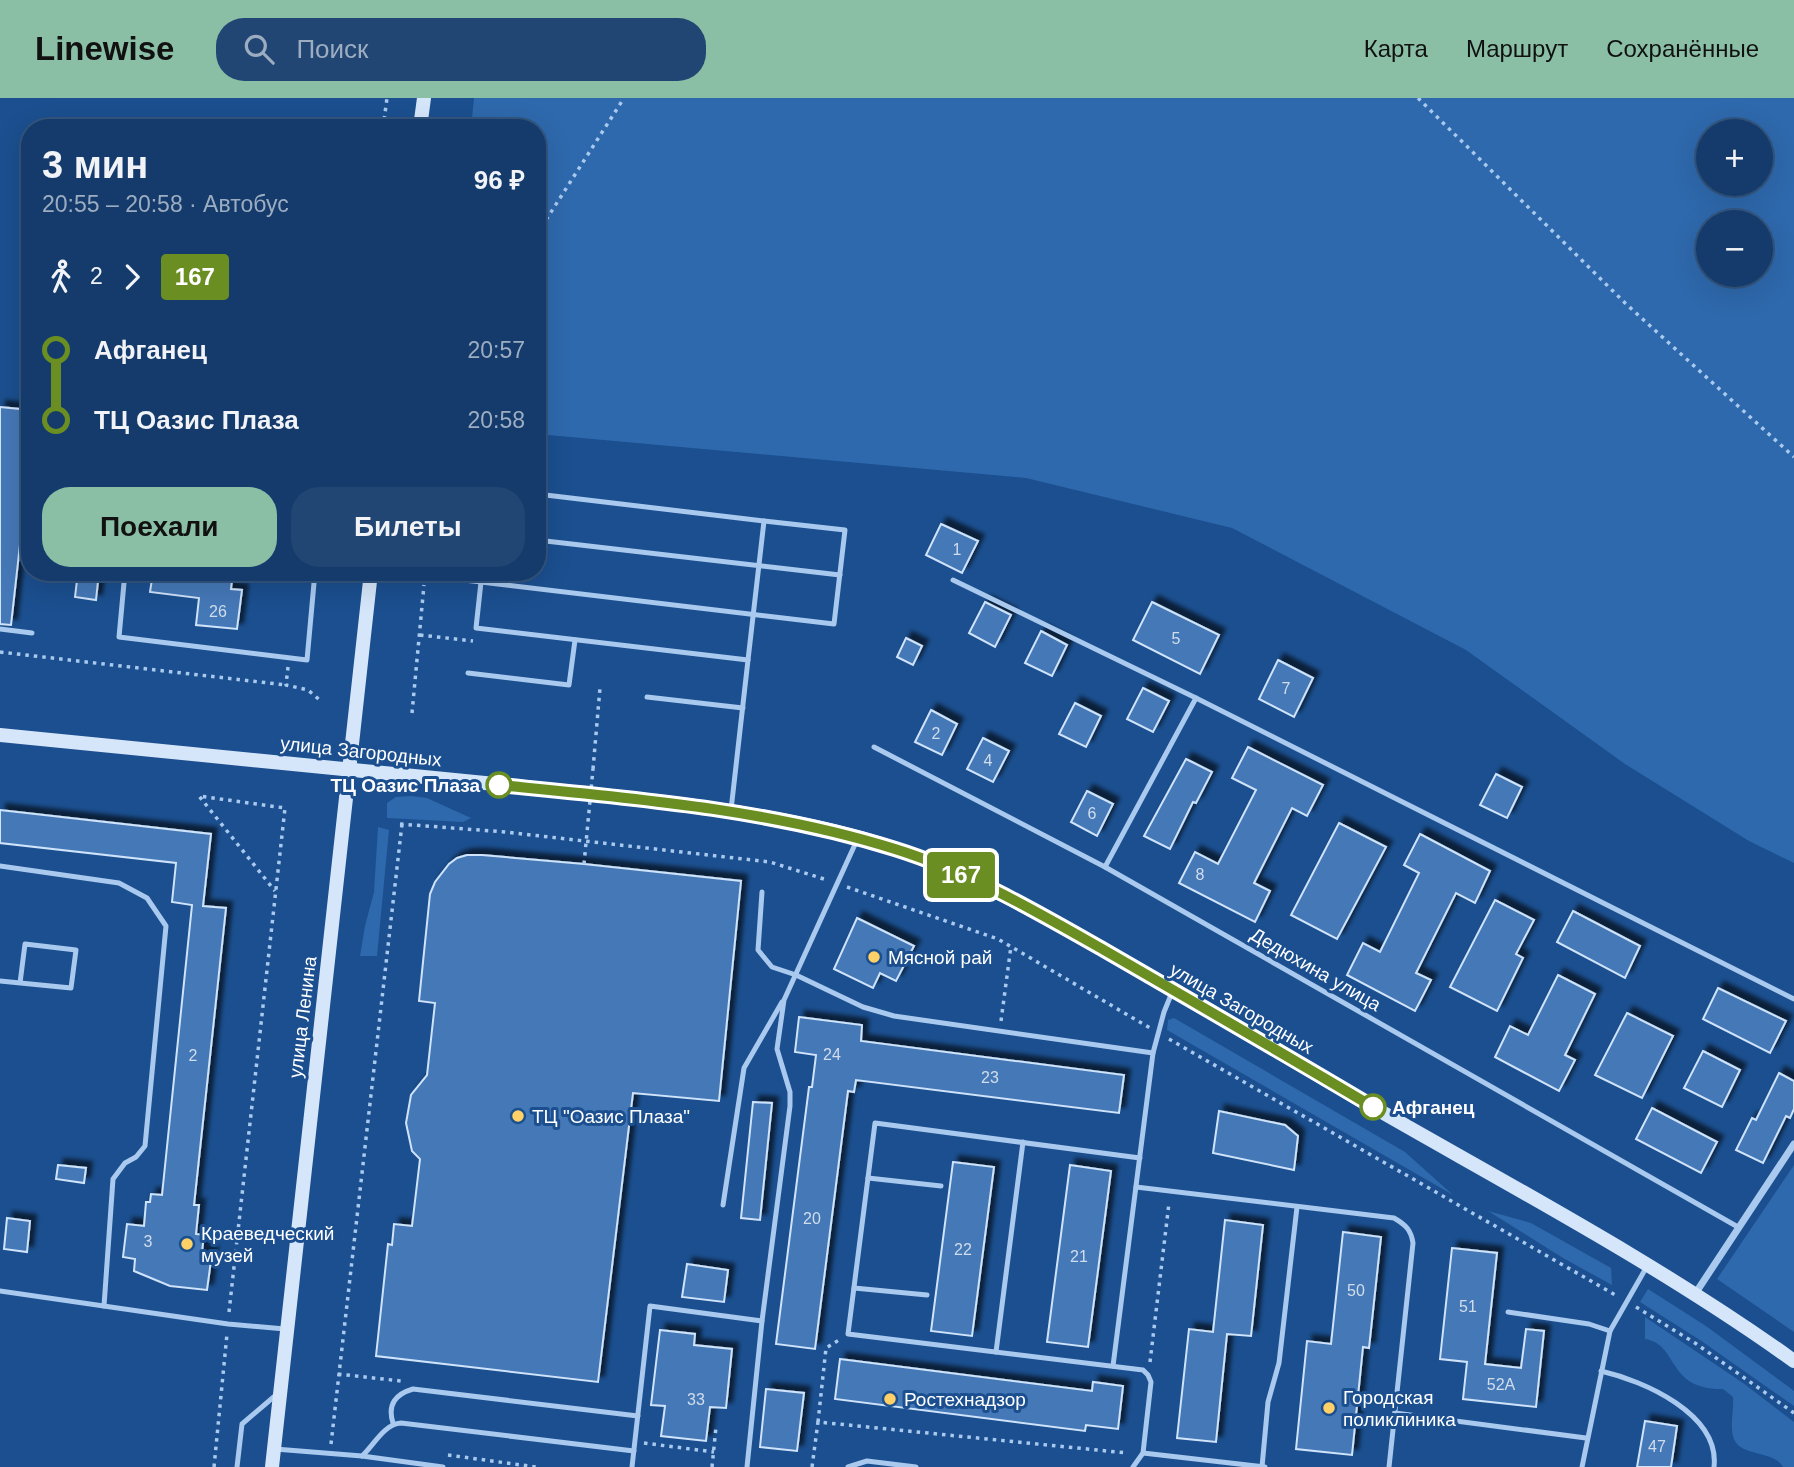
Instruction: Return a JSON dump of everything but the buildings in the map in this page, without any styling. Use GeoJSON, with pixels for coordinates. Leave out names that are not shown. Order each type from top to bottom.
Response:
{"type":"FeatureCollection","features":[{"type":"Feature","properties":{"kind":"main road"},"geometry":{"type":"LineString","coordinates":[[421,119],[424,98]]}},
{"type":"Feature","properties":{"kind":"main road","name":"улица Ленина"},"geometry":{"type":"LineString","coordinates":[[272,1467],[370,581]]}},
{"type":"Feature","properties":{"kind":"main road","name":"улица Загородных"},"geometry":{"type":"LineString","coordinates":[[0,736],[666,802],[792,822],[858,838],[937,865],[1002,894],[1173,990],[1647,1265],[1794,1361]]}},
{"type":"Feature","properties":{"kind":"street"},"geometry":{"type":"LineString","coordinates":[[1695,1294],[1794,1144]]}},
{"type":"Feature","properties":{"kind":"lane"},"geometry":{"type":"LineString","coordinates":[[472,581],[834,624],[845,530],[546,495]]}},
{"type":"Feature","properties":{"kind":"lane"},"geometry":{"type":"LineString","coordinates":[[730,812],[764,521]]}},
{"type":"Feature","properties":{"kind":"lane"},"geometry":{"type":"LineString","coordinates":[[546,541],[840,575]]}},
{"type":"Feature","properties":{"kind":"lane"},"geometry":{"type":"LineString","coordinates":[[953,580],[1196,698],[1794,999]]}},
{"type":"Feature","properties":{"kind":"lane"},"geometry":{"type":"LineString","coordinates":[[124,581],[119,637],[307,660],[314,581]]}},
{"type":"Feature","properties":{"kind":"lane"},"geometry":{"type":"LineString","coordinates":[[481,582],[475,628],[748,660]]}},
{"type":"Feature","properties":{"kind":"lane"},"geometry":{"type":"LineString","coordinates":[[0,629],[32,633]]}},
{"type":"Feature","properties":{"kind":"lane"},"geometry":{"type":"LineString","coordinates":[[468,673],[569,685],[575,640]]}},
{"type":"Feature","properties":{"kind":"lane"},"geometry":{"type":"LineString","coordinates":[[647,697],[743,708]]}},
{"type":"Feature","properties":{"kind":"lane"},"geometry":{"type":"LineString","coordinates":[[1105,867],[1196,698]]}},
{"type":"Feature","properties":{"kind":"lane","name":"Дедюхина улица"},"geometry":{"type":"LineString","coordinates":[[874,747],[1105,867],[1738,1227]]}},
{"type":"Feature","properties":{"kind":"lane"},"geometry":{"type":"LineString","coordinates":[[723,1205],[744,1068],[784,1000],[858,838]]}},
{"type":"Feature","properties":{"kind":"lane"},"geometry":{"type":"LineString","coordinates":[[0,866],[119,883],[147,898],[166,926],[145,1146],[136,1157],[125,1163],[113,1180],[104,1306]]}},
{"type":"Feature","properties":{"kind":"lane"},"geometry":{"type":"LineString","coordinates":[[762,892],[758,950],[772,967],[796,975],[863,1007],[894,1016],[1153,1054]]}},
{"type":"Feature","properties":{"kind":"lane"},"geometry":{"type":"LineString","coordinates":[[0,981],[71,989],[76,950],[25,944],[20,983]]}},
{"type":"Feature","properties":{"kind":"lane"},"geometry":{"type":"LineString","coordinates":[[1113,1366],[1153,1054],[1157,1032],[1173,990]]}},
{"type":"Feature","properties":{"kind":"lane"},"geometry":{"type":"LineString","coordinates":[[747,1467],[762,1321],[790,1106],[790,1093],[777,1049],[784,1000]]}},
{"type":"Feature","properties":{"kind":"lane"},"geometry":{"type":"LineString","coordinates":[[1133,1467],[1143,1453],[1150,1382],[1143,1370],[848,1334],[875,1123],[1140,1158]]}},
{"type":"Feature","properties":{"kind":"lane"},"geometry":{"type":"LineString","coordinates":[[996,1352],[1023,1142]]}},
{"type":"Feature","properties":{"kind":"lane"},"geometry":{"type":"LineString","coordinates":[[868,1178],[941,1186]]}},
{"type":"Feature","properties":{"kind":"lane"},"geometry":{"type":"LineString","coordinates":[[1136,1187],[1394,1218],[1411,1232],[1413,1243],[1389,1467]]}},
{"type":"Feature","properties":{"kind":"lane"},"geometry":{"type":"LineString","coordinates":[[1143,1453],[1264,1467],[1268,1402],[1279,1363],[1297,1207]]}},
{"type":"Feature","properties":{"kind":"lane"},"geometry":{"type":"LineString","coordinates":[[1582,1467],[1610,1331],[1647,1265]]}},
{"type":"Feature","properties":{"kind":"lane"},"geometry":{"type":"LineString","coordinates":[[854,1288],[927,1295]]}},
{"type":"Feature","properties":{"kind":"lane"},"geometry":{"type":"LineString","coordinates":[[0,1291],[228,1324],[286,1329]]}},
{"type":"Feature","properties":{"kind":"lane"},"geometry":{"type":"LineString","coordinates":[[632,1467],[650,1306],[762,1321]]}},
{"type":"Feature","properties":{"kind":"lane"},"geometry":{"type":"LineString","coordinates":[[1508,1312],[1589,1324],[1610,1331]]}},
{"type":"Feature","properties":{"kind":"lane"},"geometry":{"type":"LineString","coordinates":[[1601,1371],[1640,1384],[1680,1405],[1702,1426],[1715,1455],[1714,1467]]}},
{"type":"Feature","properties":{"kind":"lane"},"geometry":{"type":"LineString","coordinates":[[393,1423],[390,1413],[394,1400],[401,1393],[414,1389],[638,1416]]}},
{"type":"Feature","properties":{"kind":"lane"},"geometry":{"type":"LineString","coordinates":[[237,1467],[242,1424],[280,1392]]}},
{"type":"Feature","properties":{"kind":"lane"},"geometry":{"type":"LineString","coordinates":[[1395,1413],[1586,1438]]}},
{"type":"Feature","properties":{"kind":"lane"},"geometry":{"type":"LineString","coordinates":[[393,1423],[634,1451]]}},
{"type":"Feature","properties":{"kind":"lane"},"geometry":{"type":"LineString","coordinates":[[362,1456],[393,1423]]}},
{"type":"Feature","properties":{"kind":"lane"},"geometry":{"type":"LineString","coordinates":[[274,1449],[362,1456],[443,1467]]}},
{"type":"Feature","properties":{"kind":"lane"},"geometry":{"type":"LineString","coordinates":[[848,1467],[867,1461],[916,1467]]}},
{"type":"Feature","properties":{"kind":"path"},"geometry":{"type":"LineString","coordinates":[[384,119],[387,98]]}},
{"type":"Feature","properties":{"kind":"path"},"geometry":{"type":"LineString","coordinates":[[546,220],[624,98]]}},
{"type":"Feature","properties":{"kind":"path"},"geometry":{"type":"LineString","coordinates":[[1418,98],[1625,303],[1794,457]]}},
{"type":"Feature","properties":{"kind":"path"},"geometry":{"type":"LineString","coordinates":[[412,713],[425,581]]}},
{"type":"Feature","properties":{"kind":"path"},"geometry":{"type":"LineString","coordinates":[[0,652],[286,685],[308,690],[322,702]]}},
{"type":"Feature","properties":{"kind":"path"},"geometry":{"type":"LineString","coordinates":[[286,685],[288,658]]}},
{"type":"Feature","properties":{"kind":"path"},"geometry":{"type":"LineString","coordinates":[[584,864],[600,688]]}},
{"type":"Feature","properties":{"kind":"path"},"geometry":{"type":"LineString","coordinates":[[214,1467],[285,808],[199,796],[275,891]]}},
{"type":"Feature","properties":{"kind":"path"},"geometry":{"type":"LineString","coordinates":[[330,1454],[401,824],[505,832],[770,862],[998,939],[1353,1142],[1695,1343],[1794,1413]]}},
{"type":"Feature","properties":{"kind":"path"},"geometry":{"type":"LineString","coordinates":[[1000,1031],[1011,946]]}},
{"type":"Feature","properties":{"kind":"path"},"geometry":{"type":"LineString","coordinates":[[1148,1375],[1170,1191]]}},
{"type":"Feature","properties":{"kind":"path"},"geometry":{"type":"LineString","coordinates":[[812,1467],[826,1348],[848,1334]]}},
{"type":"Feature","properties":{"kind":"path"},"geometry":{"type":"LineString","coordinates":[[338,1374],[405,1381]]}},
{"type":"Feature","properties":{"kind":"path"},"geometry":{"type":"LineString","coordinates":[[818,1422],[1114,1454],[1143,1453]]}},
{"type":"Feature","properties":{"kind":"path"},"geometry":{"type":"LineString","coordinates":[[712,1467],[716,1427]]}},
{"type":"Feature","properties":{"kind":"path"},"geometry":{"type":"LineString","coordinates":[[635,1442],[714,1452]]}},
{"type":"Feature","properties":{"kind":"shaded area"},"geometry":{"type":"Polygon","coordinates":[[[474,98],[1794,98],[1794,863],[1749,841],[1625,764],[1466,650],[1232,528],[1026,478],[546,435],[546,119],[472,119],[474,98]]]}},
{"type":"Feature","properties":{"kind":"shaded area"},"geometry":{"type":"Polygon","coordinates":[[[396,797],[427,798],[471,818],[463,822],[387,818],[387,803],[396,797]]]}},
{"type":"Feature","properties":{"kind":"shaded area"},"geometry":{"type":"Polygon","coordinates":[[[378,827],[389,830],[377,956],[360,956],[374,892],[378,827]]]}},
{"type":"Feature","properties":{"kind":"shaded area"},"geometry":{"type":"Polygon","coordinates":[[[1174,1018],[1405,1152],[1453,1195],[1167,1030],[1168,1020],[1174,1018]]]}},
{"type":"Feature","properties":{"kind":"shaded area"},"geometry":{"type":"Polygon","coordinates":[[[1794,1165],[1794,1332],[1717,1279],[1794,1165]]]}},
{"type":"Feature","properties":{"kind":"shaded area"},"geometry":{"type":"Polygon","coordinates":[[[1488,1211],[1531,1223],[1611,1268],[1612,1285],[1563,1258],[1488,1211]]]}},
{"type":"Feature","properties":{"kind":"shaded area"},"geometry":{"type":"Polygon","coordinates":[[[1648,1289],[1706,1326],[1794,1391],[1794,1406],[1640,1302],[1648,1289]]]}},
{"type":"Feature","properties":{"kind":"shaded area"},"geometry":{"type":"Polygon","coordinates":[[[1645,1317],[1743,1383],[1794,1422],[1794,1467],[1783,1467],[1778,1461],[1748,1451],[1736,1443],[1732,1432],[1733,1397],[1723,1389],[1705,1387],[1682,1375],[1664,1349],[1645,1339],[1645,1317]]]}},
{"type":"Feature","properties":{"kind":"bus line","name":"167"},"geometry":{"type":"LineString","coordinates":[[499,785],[666,802],[730,812],[792,822],[898,849],[1012,899],[1373,1107]]}},
{"type":"Feature","properties":{"kind":"place","name":"ТЦ Оазис Плаза"},"geometry":{"type":"Point","coordinates":[499,785]}},
{"type":"Feature","properties":{"kind":"place","name":"Мясной рай"},"geometry":{"type":"Point","coordinates":[874,957]}},
{"type":"Feature","properties":{"kind":"place","name":"Афганец"},"geometry":{"type":"Point","coordinates":[1373,1107]}},
{"type":"Feature","properties":{"kind":"place","name":"ТЦ \"Оазис Плаза\""},"geometry":{"type":"Point","coordinates":[518,1116]}},
{"type":"Feature","properties":{"kind":"place","name":"Краеведческий музей"},"geometry":{"type":"Point","coordinates":[187,1244]}},
{"type":"Feature","properties":{"kind":"place","name":"Ростехнадзор"},"geometry":{"type":"Point","coordinates":[890,1399]}},
{"type":"Feature","properties":{"kind":"place","name":"Городская поликлиника"},"geometry":{"type":"Point","coordinates":[1329,1408]}}]}
